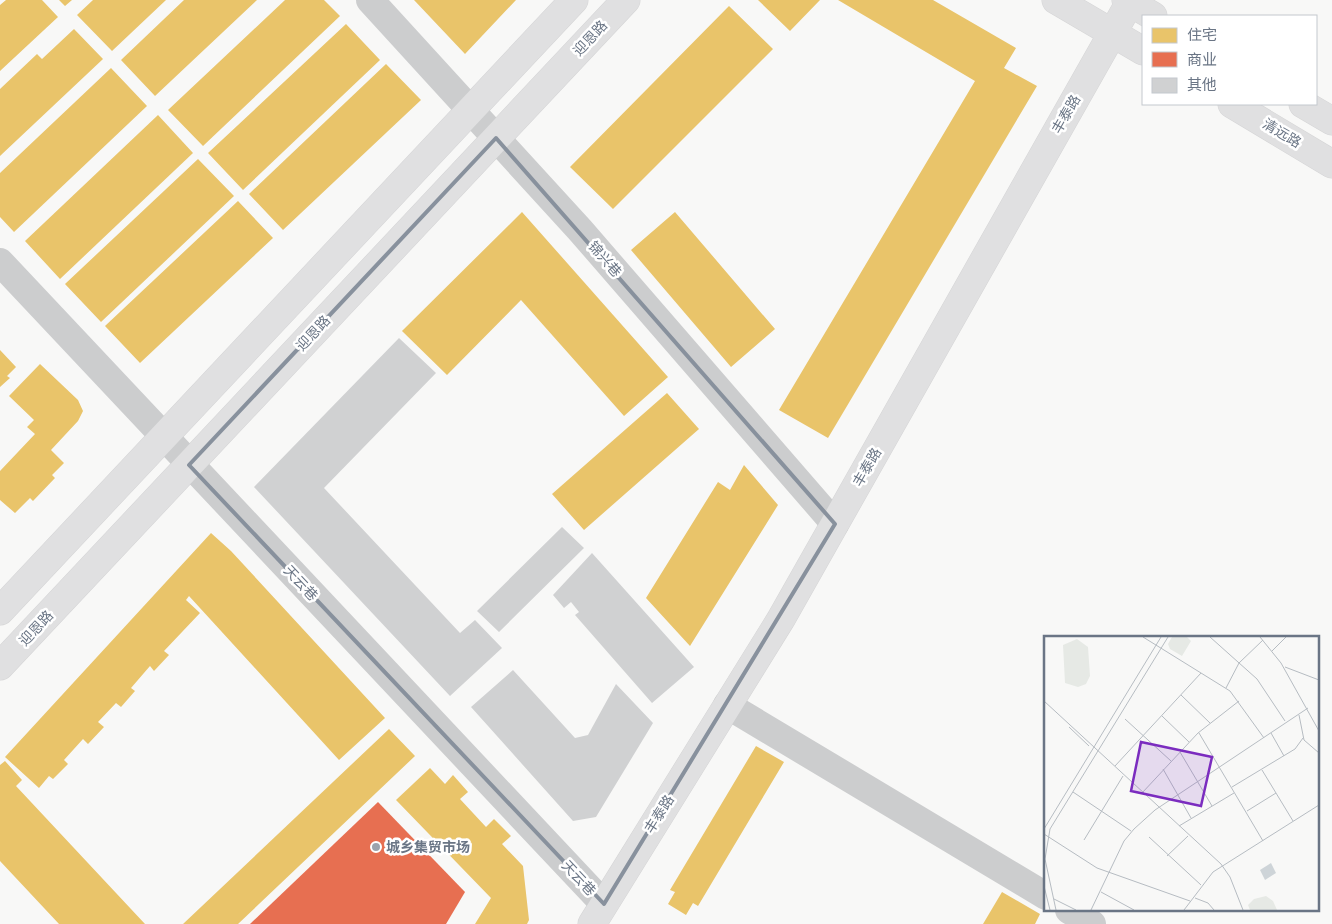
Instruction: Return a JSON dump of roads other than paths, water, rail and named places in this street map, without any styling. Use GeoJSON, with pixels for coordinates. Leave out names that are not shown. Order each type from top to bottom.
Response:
{"type":"FeatureCollection","features":[{"type":"Feature","properties":{"kind":"street","name":"锦兴巷"},"geometry":{"type":"LineString","coordinates":[[370,0],[580,230],[834,524]]}},
{"type":"Feature","properties":{"kind":"street"},"geometry":{"type":"LineString","coordinates":[[0,611],[574,0]]}},
{"type":"Feature","properties":{"kind":"street","name":"迎恩路"},"geometry":{"type":"LineString","coordinates":[[0,666],[626,0]]}},
{"type":"Feature","properties":{"kind":"street"},"geometry":{"type":"LineString","coordinates":[[1056,0],[1142,50]]}},
{"type":"Feature","properties":{"kind":"street"},"geometry":{"type":"LineString","coordinates":[[1128,1],[1152,15]]}},
{"type":"Feature","properties":{"kind":"street","name":"丰泰路"},"geometry":{"type":"LineString","coordinates":[[598,914],[781,619],[1112,33],[1128,1]]}},
{"type":"Feature","properties":{"kind":"street","name":"清远路"},"geometry":{"type":"LineString","coordinates":[[1234,105],[1332,164]]}},
{"type":"Feature","properties":{"kind":"street"},"geometry":{"type":"LineString","coordinates":[[1305,105],[1332,121]]}},
{"type":"Feature","properties":{"kind":"street","name":"天云巷"},"geometry":{"type":"LineString","coordinates":[[0,262],[189,465],[598,914]]}},
{"type":"Feature","properties":{"kind":"street"},"geometry":{"type":"LineString","coordinates":[[727,704],[1044,895]]}},
{"type":"Feature","properties":{"kind":"street"},"geometry":{"type":"LineString","coordinates":[[1072,912],[1092,924]]}},
{"type":"Feature","properties":{"kind":"place","name":"城乡集贸市场"},"geometry":{"type":"Point","coordinates":[376,847]}}]}
